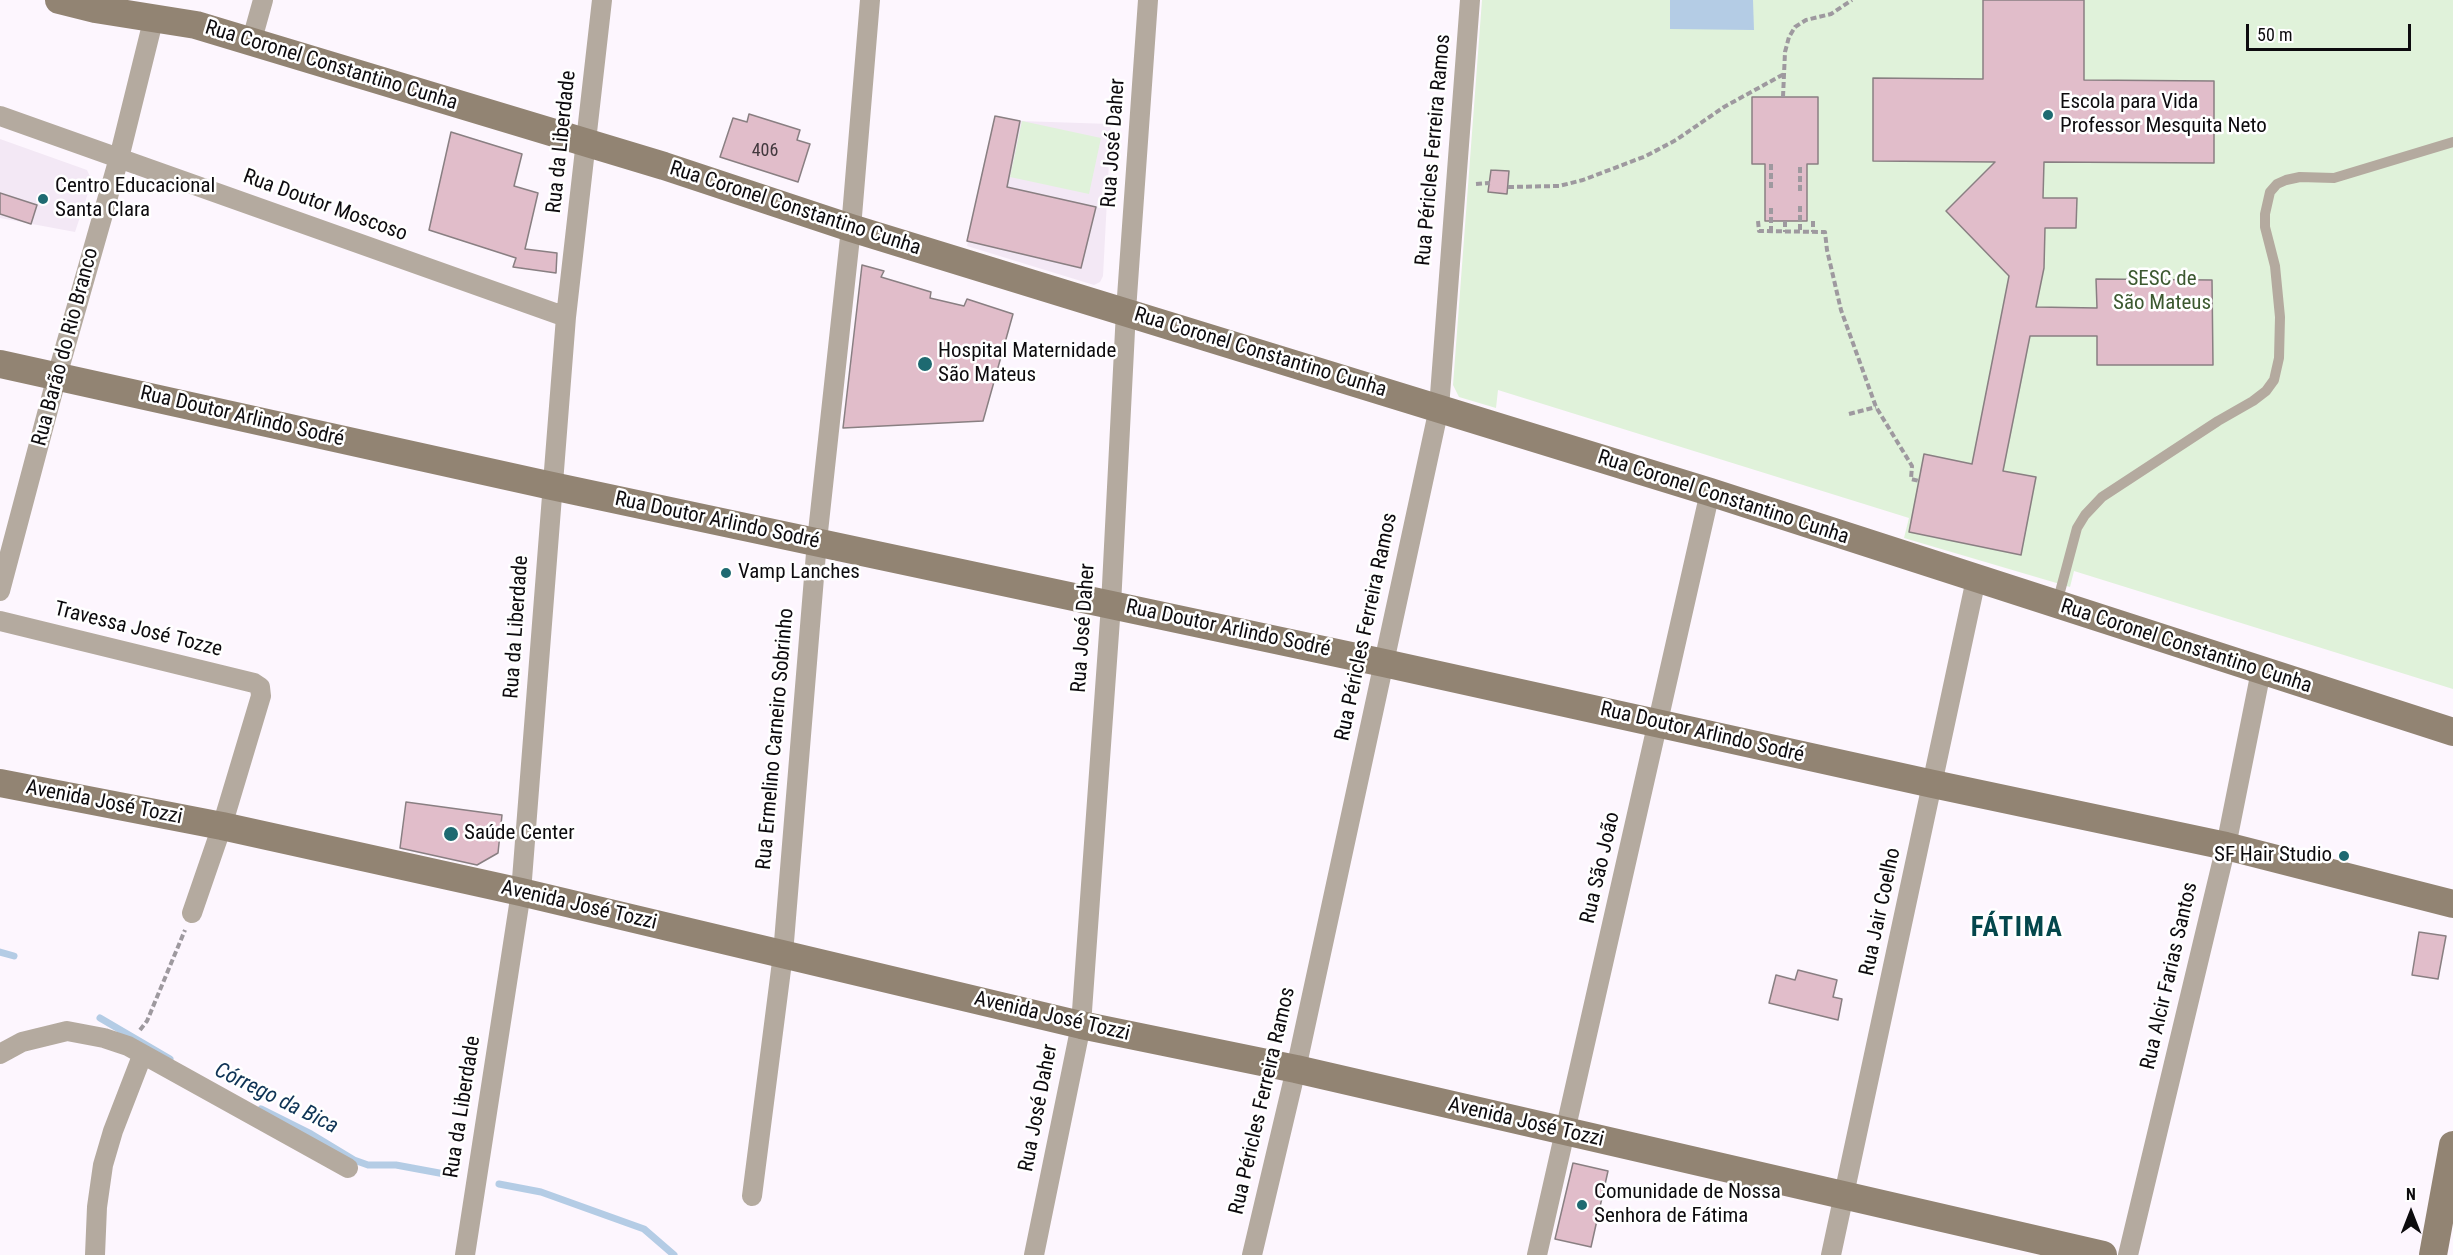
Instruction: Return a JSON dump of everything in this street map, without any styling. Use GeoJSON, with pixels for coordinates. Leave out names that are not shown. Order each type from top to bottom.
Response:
{"type":"FeatureCollection","features":[{"type":"Feature","properties":{"kind":"street","name":"Rua Coronel Constantino Cunha"},"geometry":{"type":"LineString","coordinates":[[59,0],[148,9],[251,43],[664,166],[851,228],[1710,492],[2453,732]]}},
{"type":"Feature","properties":{"kind":"street"},"geometry":{"type":"LineString","coordinates":[[251,43],[263,0]]}},
{"type":"Feature","properties":{"kind":"street","name":"Rua da Liberdade"},"geometry":{"type":"LineString","coordinates":[[465,1255],[521,892],[567,317],[602,0]]}},
{"type":"Feature","properties":{"kind":"street","name":"Rua Ermelino Carneiro Sobrinho"},"geometry":{"type":"LineString","coordinates":[[752,1196],[783,954],[817,541],[851,228],[870,0]]}},
{"type":"Feature","properties":{"kind":"street","name":"Rua José Daher"},"geometry":{"type":"LineString","coordinates":[[1034,1255],[1081,1024],[1111,605],[1126,311],[1148,0]]}},
{"type":"Feature","properties":{"kind":"street","name":"Rua Péricles Ferreira Ramos"},"geometry":{"type":"LineString","coordinates":[[1252,1255],[1296,1069],[1438,408],[1470,0]]}},
{"type":"Feature","properties":{"kind":"street","name":"Rua Barão do Rio Branco"},"geometry":{"type":"LineString","coordinates":[[0,591],[57,376],[119,158],[148,9]]}},
{"type":"Feature","properties":{"kind":"street","name":"Rua Doutor Moscoso"},"geometry":{"type":"LineString","coordinates":[[0,116],[567,317]]}},
{"type":"Feature","properties":{"kind":"street","name":"Rua Doutor Arlindo Sodré"},"geometry":{"type":"LineString","coordinates":[[0,364],[552,486],[817,541],[2226,846],[2453,904]]}},
{"type":"Feature","properties":{"kind":"street","name":"Rua São João"},"geometry":{"type":"LineString","coordinates":[[1537,1255],[1710,492]]}},
{"type":"Feature","properties":{"kind":"street","name":"Rua Jair Coelho"},"geometry":{"type":"LineString","coordinates":[[1831,1255],[1976,579]]}},
{"type":"Feature","properties":{"kind":"street","name":"Travessa José Tozze"},"geometry":{"type":"LineString","coordinates":[[0,621],[254,683],[261,691],[222,826]]}},
{"type":"Feature","properties":{"kind":"street","name":"Rua Alcir Farias Santos"},"geometry":{"type":"LineString","coordinates":[[2128,1255],[2226,846],[2261,671]]}},
{"type":"Feature","properties":{"kind":"street","name":"Avenida José Tozzi"},"geometry":{"type":"LineString","coordinates":[[0,783],[222,826],[521,892],[1081,1024],[1296,1069],[2103,1255]]}},
{"type":"Feature","properties":{"kind":"street"},"geometry":{"type":"LineString","coordinates":[[192,912],[222,826]]}},
{"type":"Feature","properties":{"kind":"street"},"geometry":{"type":"LineString","coordinates":[[0,1054],[22,1042],[67,1031],[104,1038],[128,1046],[142,1056],[348,1168]]}},
{"type":"Feature","properties":{"kind":"street"},"geometry":{"type":"LineString","coordinates":[[95,1255],[102,1165],[142,1056]]}},
{"type":"Feature","properties":{"kind":"street"},"geometry":{"type":"LineString","coordinates":[[2433,1255],[2453,1145]]}},
{"type":"Feature","properties":{"kind":"lane"},"geometry":{"type":"LineString","coordinates":[[2056,605],[2077,528],[2085,515],[2102,497],[2218,421],[2253,402],[2266,391],[2274,380],[2278,358],[2280,317],[2275,266],[2266,234],[2265,214],[2270,192],[2277,184],[2300,177],[2334,178],[2453,142]]}},
{"type":"Feature","properties":{"kind":"path"},"geometry":{"type":"LineString","coordinates":[[1783,97],[1787,45],[1795,27],[1806,20],[1831,14],[1852,0]]}},
{"type":"Feature","properties":{"kind":"path"},"geometry":{"type":"LineString","coordinates":[[1508,187],[1559,186],[1583,180],[1638,159],[1676,140],[1724,107],[1784,74]]}},
{"type":"Feature","properties":{"kind":"path"},"geometry":{"type":"LineString","coordinates":[[1771,164],[1772,191]]}},
{"type":"Feature","properties":{"kind":"path"},"geometry":{"type":"LineString","coordinates":[[1800,164],[1800,191]]}},
{"type":"Feature","properties":{"kind":"path"},"geometry":{"type":"LineString","coordinates":[[1771,231],[1772,206]]}},
{"type":"Feature","properties":{"kind":"path"},"geometry":{"type":"LineString","coordinates":[[1800,206],[1800,232]]}},
{"type":"Feature","properties":{"kind":"path"},"geometry":{"type":"LineString","coordinates":[[1758,220],[1759,231],[1825,232],[1841,310],[1876,407],[1912,466],[1911,479],[1919,481]]}},
{"type":"Feature","properties":{"kind":"path"},"geometry":{"type":"LineString","coordinates":[[1785,220],[1785,231]]}},
{"type":"Feature","properties":{"kind":"path"},"geometry":{"type":"LineString","coordinates":[[1813,220],[1813,232]]}},
{"type":"Feature","properties":{"kind":"path"},"geometry":{"type":"LineString","coordinates":[[1849,414],[1876,407]]}},
{"type":"Feature","properties":{"kind":"path"},"geometry":{"type":"LineString","coordinates":[[147,1021],[192,912]]}},
{"type":"Feature","properties":{"kind":"shaded area"},"geometry":{"type":"Polygon","coordinates":[[[995,116],[1020,121],[1111,124],[1103,276],[1100,282],[1094,285],[967,246],[995,116]]]}},
{"type":"Feature","properties":{"kind":"shaded area","name":"Centro Educacional Santa Clara"},"geometry":{"type":"Polygon","coordinates":[[[0,139],[87,170],[92,181],[75,232],[0,218],[0,139]]]}},
{"type":"Feature","properties":{"kind":"green space","name":"SESC de São Mateus"},"geometry":{"type":"Polygon","coordinates":[[[1482,0],[2453,0],[2453,689],[2074,571],[2070,587],[1904,538],[1909,518],[1498,390],[1496,408],[1459,397],[1453,385],[1482,0]]]}},
{"type":"Feature","properties":{"kind":"green space"},"geometry":{"type":"Polygon","coordinates":[[[1022,121],[1101,138],[1089,194],[1010,177],[1022,121]]]}},
{"type":"Feature","properties":{"kind":"water"},"geometry":{"type":"Polygon","coordinates":[[[1670,0],[1753,0],[1754,30],[1670,29],[1670,0]]]}},
{"type":"Feature","properties":{"kind":"building"},"geometry":{"type":"Polygon","coordinates":[[[1983,0],[2084,0],[2084,80],[2214,81],[2214,163],[2044,162],[2043,198],[2077,198],[2076,228],[2045,228],[2044,268],[2036,307],[2097,308],[2096,279],[2212,280],[2213,365],[2097,365],[2097,336],[2030,336],[2003,471],[2036,477],[2021,555],[1909,532],[1924,454],[1972,464],[2009,276],[1946,211],[1995,162],[1873,161],[1873,78],[1983,79],[1983,0]]]}},
{"type":"Feature","properties":{"kind":"building"},"geometry":{"type":"Polygon","coordinates":[[[1752,97],[1818,97],[1818,164],[1807,164],[1807,221],[1765,221],[1765,164],[1752,164],[1752,97]]]}},
{"type":"Feature","properties":{"kind":"building"},"geometry":{"type":"Polygon","coordinates":[[[749,114],[800,130],[797,140],[810,144],[798,182],[720,157],[733,118],[747,122],[749,114]]]}},
{"type":"Feature","properties":{"kind":"building"},"geometry":{"type":"Polygon","coordinates":[[[995,116],[1020,121],[1007,187],[1096,207],[1081,268],[967,241],[995,116]]]}},
{"type":"Feature","properties":{"kind":"building"},"geometry":{"type":"Polygon","coordinates":[[[451,132],[522,154],[514,186],[538,193],[525,249],[557,253],[556,273],[513,267],[516,258],[429,230],[451,132]]]}},
{"type":"Feature","properties":{"kind":"building"},"geometry":{"type":"Polygon","coordinates":[[[1491,170],[1509,171],[1507,194],[1488,192],[1491,170]]]}},
{"type":"Feature","properties":{"kind":"building"},"geometry":{"type":"Polygon","coordinates":[[[0,193],[37,205],[31,224],[0,214],[0,193]]]}},
{"type":"Feature","properties":{"kind":"building","name":"Hospital Maternidade São Mateus"},"geometry":{"type":"Polygon","coordinates":[[[862,265],[884,271],[881,277],[931,292],[930,298],[964,306],[967,299],[1013,314],[983,421],[843,428],[862,265]]]}},
{"type":"Feature","properties":{"kind":"building","name":"Saúde Center"},"geometry":{"type":"Polygon","coordinates":[[[406,802],[502,815],[498,853],[477,865],[400,848],[406,802]]]}},
{"type":"Feature","properties":{"kind":"building"},"geometry":{"type":"Polygon","coordinates":[[[2419,932],[2446,936],[2438,979],[2412,975],[2419,932]]]}},
{"type":"Feature","properties":{"kind":"building"},"geometry":{"type":"Polygon","coordinates":[[[1798,970],[1837,980],[1833,997],[1842,999],[1838,1020],[1769,1003],[1776,975],[1795,980],[1798,970]]]}},
{"type":"Feature","properties":{"kind":"building","name":"Comunidade de Nossa Senhora de Fátima"},"geometry":{"type":"Polygon","coordinates":[[[1573,1163],[1608,1171],[1591,1247],[1555,1239],[1573,1163]]]}},
{"type":"Feature","properties":{"kind":"waterway","name":"Córrego da Bica"},"geometry":{"type":"LineString","coordinates":[[0,952],[14,956]]}},
{"type":"Feature","properties":{"kind":"waterway","name":"Córrego da Bica"},"geometry":{"type":"LineString","coordinates":[[100,1018],[170,1059]]}},
{"type":"Feature","properties":{"kind":"waterway","name":"Córrego da Bica"},"geometry":{"type":"LineString","coordinates":[[261,1109],[311,1134],[354,1160],[368,1165],[396,1165],[450,1175]]}},
{"type":"Feature","properties":{"kind":"waterway","name":"Córrego da Bica"},"geometry":{"type":"LineString","coordinates":[[499,1184],[541,1192],[644,1229],[674,1255]]}},
{"type":"Feature","properties":{"kind":"place","name":"Escola para Vida Professor Mesquita Neto"},"geometry":{"type":"Point","coordinates":[2048,115]}},
{"type":"Feature","properties":{"kind":"place","name":"Centro Educacional Santa Clara"},"geometry":{"type":"Point","coordinates":[43,199]}},
{"type":"Feature","properties":{"kind":"place","name":"Hospital Maternidade São Mateus"},"geometry":{"type":"Point","coordinates":[925,364]}},
{"type":"Feature","properties":{"kind":"place","name":"Vamp Lanches"},"geometry":{"type":"Point","coordinates":[726,573]}},
{"type":"Feature","properties":{"kind":"place","name":"Saúde Center"},"geometry":{"type":"Point","coordinates":[451,834]}},
{"type":"Feature","properties":{"kind":"place","name":"SF Hair Studio"},"geometry":{"type":"Point","coordinates":[2344,856]}},
{"type":"Feature","properties":{"kind":"place","name":"Comunidade de Nossa Senhora de Fátima"},"geometry":{"type":"Point","coordinates":[1582,1205]}},
{"type":"Feature","properties":{"kind":"district","name":"FÁTIMA"},"geometry":{"type":"Point","coordinates":[2017,929]}}]}
